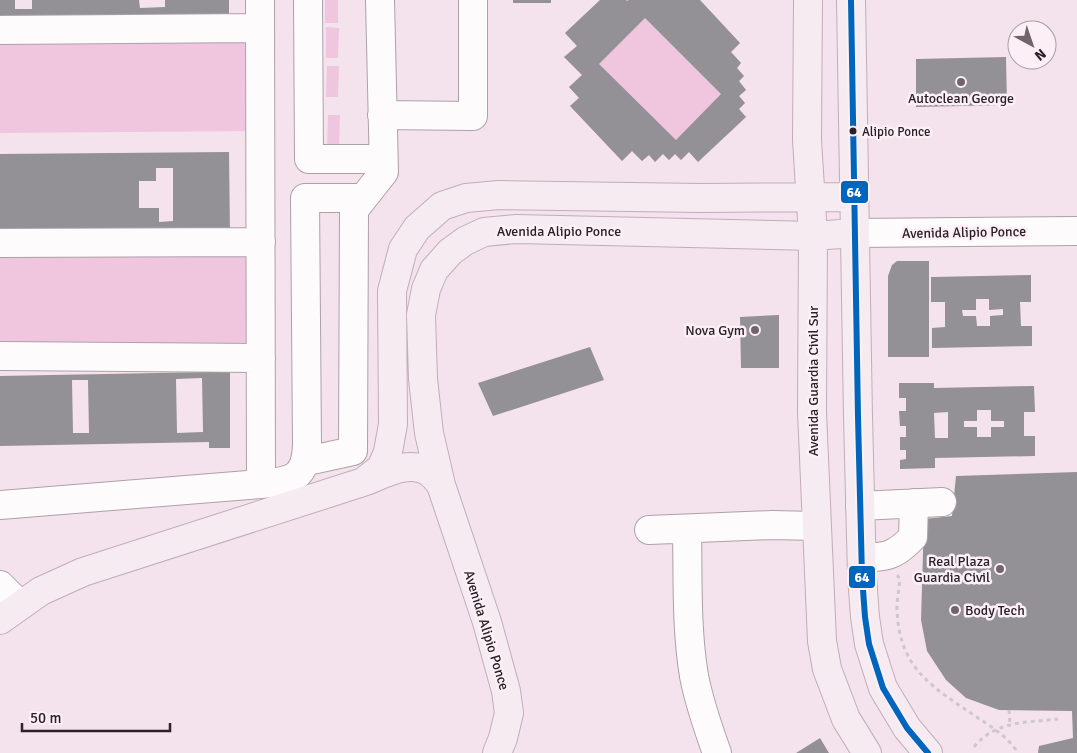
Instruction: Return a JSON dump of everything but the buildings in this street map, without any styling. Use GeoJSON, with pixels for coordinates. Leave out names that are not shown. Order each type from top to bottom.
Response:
{"type":"FeatureCollection","features":[{"type":"Feature","properties":{"kind":"main road","name":"Avenida Guardia Civil Sur"},"geometry":{"type":"LineString","coordinates":[[808,0],[807,140],[813,236],[812,412],[822,641],[827,669],[846,718],[867,753]]}},
{"type":"Feature","properties":{"kind":"main road"},"geometry":{"type":"LineString","coordinates":[[851,0],[860,506],[865,617],[869,644],[883,688],[906,728],[928,753]]}},
{"type":"Feature","properties":{"kind":"main road"},"geometry":{"type":"LineString","coordinates":[[765,197],[786,183],[799,165],[807,140]]}},
{"type":"Feature","properties":{"kind":"main road"},"geometry":{"type":"LineString","coordinates":[[363,482],[381,468],[388,452],[393,424],[392,291],[403,249],[417,228],[442,206],[466,198],[499,195],[701,198],[855,197]]}},
{"type":"Feature","properties":{"kind":"main road","name":"Avenida Alipio Ponce"},"geometry":{"type":"LineString","coordinates":[[497,753],[509,713],[506,691],[487,622],[442,484],[429,432],[423,380],[421,315],[426,289],[434,270],[450,252],[465,241],[484,232],[516,229],[813,236],[856,233]]}},
{"type":"Feature","properties":{"kind":"main road"},"geometry":{"type":"LineString","coordinates":[[10,612],[41,592],[83,572],[363,482],[402,467],[418,468],[430,473],[442,484]]}},
{"type":"Feature","properties":{"kind":"street"},"geometry":{"type":"LineString","coordinates":[[260,0],[261,484]]}},
{"type":"Feature","properties":{"kind":"street"},"geometry":{"type":"LineString","coordinates":[[308,0],[309,159],[384,159]]}},
{"type":"Feature","properties":{"kind":"street"},"geometry":{"type":"LineString","coordinates":[[307,460],[353,451],[354,210],[384,172],[380,0]]}},
{"type":"Feature","properties":{"kind":"street"},"geometry":{"type":"LineString","coordinates":[[382,115],[473,116],[473,0]]}},
{"type":"Feature","properties":{"kind":"street"},"geometry":{"type":"LineString","coordinates":[[0,30],[260,28]]}},
{"type":"Feature","properties":{"kind":"street"},"geometry":{"type":"LineString","coordinates":[[0,505],[261,484],[288,480],[299,474],[307,460],[305,198],[363,198]]}},
{"type":"Feature","properties":{"kind":"street","name":"Avenida Alipio Ponce"},"geometry":{"type":"LineString","coordinates":[[856,233],[1077,231]]}},
{"type":"Feature","properties":{"kind":"street"},"geometry":{"type":"LineString","coordinates":[[0,243],[261,242]]}},
{"type":"Feature","properties":{"kind":"street"},"geometry":{"type":"LineString","coordinates":[[0,356],[261,358]]}},
{"type":"Feature","properties":{"kind":"street"},"geometry":{"type":"LineString","coordinates":[[860,506],[942,502]]}},
{"type":"Feature","properties":{"kind":"street"},"geometry":{"type":"LineString","coordinates":[[862,567],[900,550],[913,537],[914,503]]}},
{"type":"Feature","properties":{"kind":"street"},"geometry":{"type":"LineString","coordinates":[[649,530],[687,530],[772,525],[816,526]]}},
{"type":"Feature","properties":{"kind":"street"},"geometry":{"type":"LineString","coordinates":[[687,530],[690,640],[694,676],[717,753]]}},
{"type":"Feature","properties":{"kind":"street"},"geometry":{"type":"LineString","coordinates":[[0,585],[10,612]]}},
{"type":"Feature","properties":{"kind":"path"},"geometry":{"type":"LineString","coordinates":[[862,567],[897,574],[900,579],[897,609],[900,628],[908,658],[917,672],[929,684],[996,729],[1018,753]]}},
{"type":"Feature","properties":{"kind":"path"},"geometry":{"type":"LineString","coordinates":[[1009,710],[1010,724]]}},
{"type":"Feature","properties":{"kind":"path"},"geometry":{"type":"LineString","coordinates":[[974,748],[979,741],[996,729],[1010,724],[1058,719]]}},
{"type":"Feature","properties":{"kind":"shaded area"},"geometry":{"type":"Polygon","coordinates":[[[325,0],[338,0],[338,23],[325,23],[325,0]]]}},
{"type":"Feature","properties":{"kind":"shaded area"},"geometry":{"type":"Polygon","coordinates":[[[600,0],[700,0],[740,43],[731,52],[741,63],[737,68],[744,76],[739,82],[746,90],[739,96],[745,103],[739,109],[746,117],[698,162],[689,152],[681,160],[675,154],[669,160],[663,154],[655,162],[649,155],[642,161],[632,151],[622,161],[570,106],[579,97],[569,87],[582,75],[564,57],[577,46],[565,33],[600,0]]]}},
{"type":"Feature","properties":{"kind":"shaded area"},"geometry":{"type":"Polygon","coordinates":[[[326,27],[339,28],[338,58],[326,58],[326,27]]]}},
{"type":"Feature","properties":{"kind":"shaded area"},"geometry":{"type":"Polygon","coordinates":[[[253,41],[254,131],[0,133],[0,43],[253,41]]]}},
{"type":"Feature","properties":{"kind":"shaded area"},"geometry":{"type":"Polygon","coordinates":[[[327,66],[339,66],[338,97],[326,97],[327,66]]]}},
{"type":"Feature","properties":{"kind":"shaded area"},"geometry":{"type":"Polygon","coordinates":[[[328,115],[340,115],[339,150],[327,150],[328,115]]]}},
{"type":"Feature","properties":{"kind":"shaded area"},"geometry":{"type":"Polygon","coordinates":[[[0,250],[254,251],[255,346],[0,345],[0,250]]]}},
{"type":"Feature","properties":{"kind":"transit line","name":"64"},"geometry":{"type":"LineString","coordinates":[[851,0],[858,417],[862,576],[865,617],[869,644],[883,688],[907,728],[928,753]]}},
{"type":"Feature","properties":{"kind":"place","name":"Autoclean George"},"geometry":{"type":"Point","coordinates":[961,82]}},
{"type":"Feature","properties":{"kind":"place","name":"Alipio Ponce"},"geometry":{"type":"Point","coordinates":[853,131]}},
{"type":"Feature","properties":{"kind":"place","name":"Nova Gym"},"geometry":{"type":"Point","coordinates":[755,330]}},
{"type":"Feature","properties":{"kind":"place","name":"Real Plaza Guardia Civil"},"geometry":{"type":"Point","coordinates":[1000,569]}},
{"type":"Feature","properties":{"kind":"place","name":"Body Tech"},"geometry":{"type":"Point","coordinates":[955,610]}}]}
